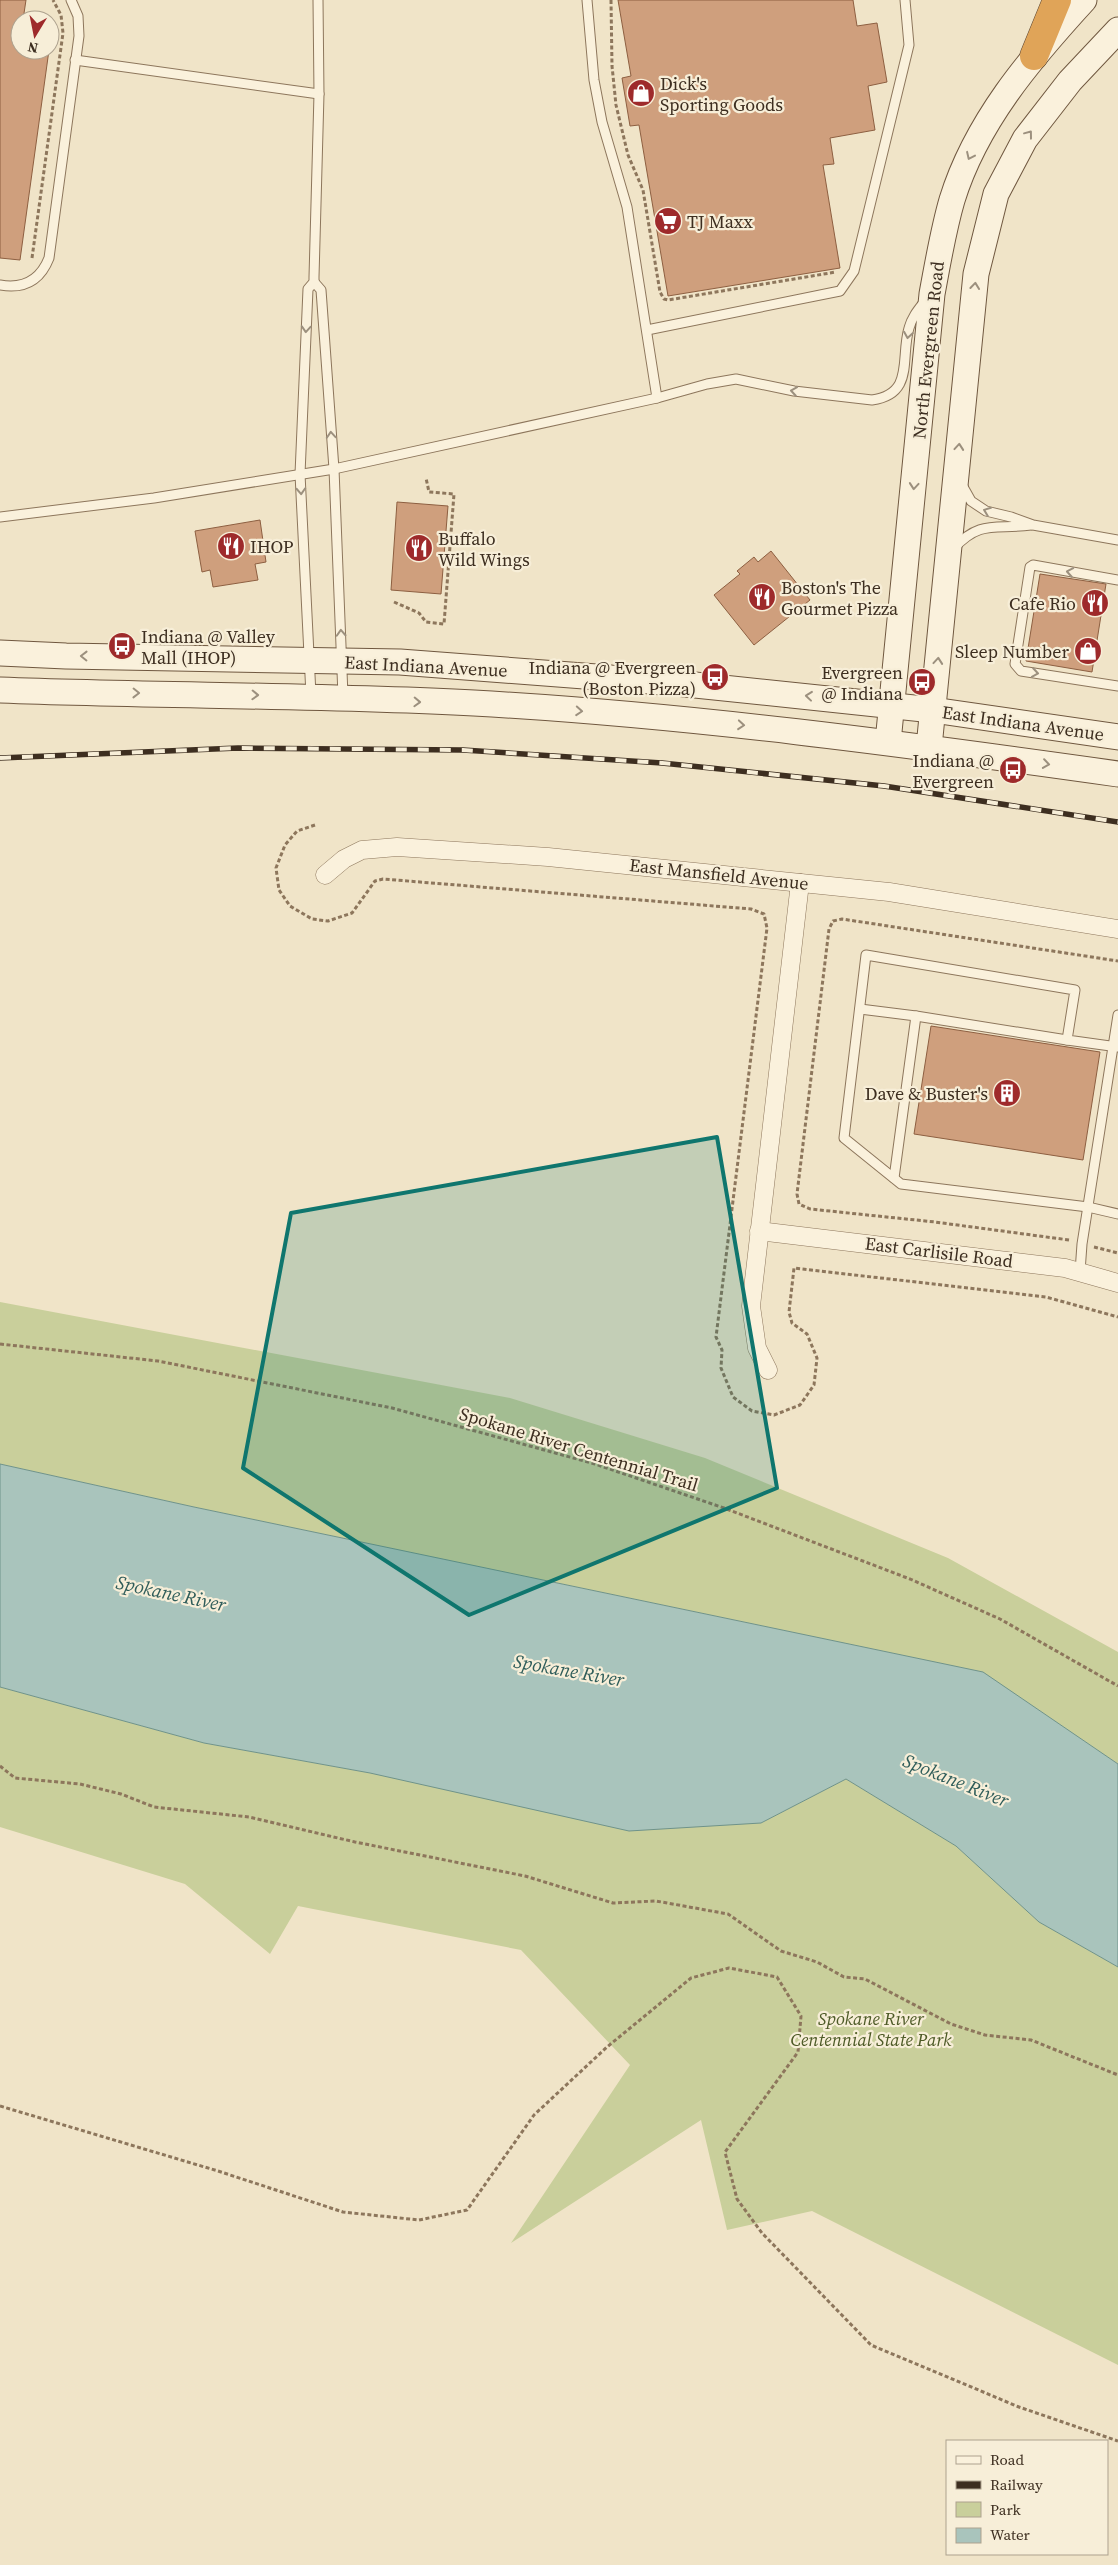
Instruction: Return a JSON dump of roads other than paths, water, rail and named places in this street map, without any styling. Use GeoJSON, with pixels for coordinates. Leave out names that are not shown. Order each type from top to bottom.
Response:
{"type":"FeatureCollection","features":[{"type":"Feature","properties":{"kind":"highway"},"geometry":{"type":"LineString","coordinates":[[1034,56],[1057,0]]}},
{"type":"Feature","properties":{"kind":"main road","name":"North Evergreen Road"},"geometry":{"type":"LineString","coordinates":[[888,742],[932,294],[944,232],[962,174],[975,145],[1013,83],[1034,56],[1084,0]]}},
{"type":"Feature","properties":{"kind":"main road"},"geometry":{"type":"LineString","coordinates":[[929,747],[976,274],[996,194],[1025,139],[1070,82],[1118,30]]}},
{"type":"Feature","properties":{"kind":"main road","name":"East Indiana Avenue"},"geometry":{"type":"LineString","coordinates":[[0,653],[400,662],[676,683],[892,705],[1118,737]]}},
{"type":"Feature","properties":{"kind":"main road","name":"East Indiana Avenue"},"geometry":{"type":"LineString","coordinates":[[0,690],[474,704],[638,715],[805,731],[1118,774]]}},
{"type":"Feature","properties":{"kind":"street","name":"East Mansfield Avenue"},"geometry":{"type":"LineString","coordinates":[[325,875],[344,859],[362,850],[397,847],[548,856],[889,892],[1118,929]]}},
{"type":"Feature","properties":{"kind":"street"},"geometry":{"type":"LineString","coordinates":[[768,1370],[757,1348],[751,1306],[800,883]]}},
{"type":"Feature","properties":{"kind":"street","name":"East Carlisile Road"},"geometry":{"type":"LineString","coordinates":[[759,1230],[1065,1268],[1118,1283]]}},
{"type":"Feature","properties":{"kind":"lane"},"geometry":{"type":"LineString","coordinates":[[0,285],[17,287],[29,283],[41,273],[48,258],[79,25],[71,0]]}},
{"type":"Feature","properties":{"kind":"lane"},"geometry":{"type":"LineString","coordinates":[[311,698],[300,474],[308,289],[314,282],[319,94],[318,0]]}},
{"type":"Feature","properties":{"kind":"lane"},"geometry":{"type":"LineString","coordinates":[[587,0],[594,80],[602,122],[627,207],[657,398]]}},
{"type":"Feature","properties":{"kind":"lane"},"geometry":{"type":"LineString","coordinates":[[647,330],[840,291],[854,271],[909,45],[905,0]]}},
{"type":"Feature","properties":{"kind":"lane"},"geometry":{"type":"LineString","coordinates":[[75,60],[319,94]]}},
{"type":"Feature","properties":{"kind":"lane"},"geometry":{"type":"LineString","coordinates":[[314,282],[321,290],[334,469],[343,699]]}},
{"type":"Feature","properties":{"kind":"lane"},"geometry":{"type":"LineString","coordinates":[[0,517],[154,498],[334,469],[736,379],[750,380],[794,391],[872,400],[881,399],[888,396],[901,384],[908,330],[913,315],[932,294]]}},
{"type":"Feature","properties":{"kind":"lane"},"geometry":{"type":"LineString","coordinates":[[957,474],[965,492],[977,507],[1033,525],[1118,540]]}},
{"type":"Feature","properties":{"kind":"lane"},"geometry":{"type":"LineString","coordinates":[[948,554],[971,532],[994,526],[1010,528],[1033,525]]}},
{"type":"Feature","properties":{"kind":"lane"},"geometry":{"type":"LineString","coordinates":[[1118,580],[1030,567],[1015,664],[1022,671],[1118,686]]}},
{"type":"Feature","properties":{"kind":"lane"},"geometry":{"type":"LineString","coordinates":[[1068,1040],[1075,990],[866,955],[844,1138],[901,1184],[1088,1207],[1118,1214]]}},
{"type":"Feature","properties":{"kind":"lane"},"geometry":{"type":"LineString","coordinates":[[860,1009],[1115,1047]]}},
{"type":"Feature","properties":{"kind":"lane"},"geometry":{"type":"LineString","coordinates":[[1080,1272],[1088,1207],[1115,1047],[1118,1015]]}},
{"type":"Feature","properties":{"kind":"lane"},"geometry":{"type":"LineString","coordinates":[[894,1178],[916,1016]]}},
{"type":"Feature","properties":{"kind":"water","name":"Spokane River"},"geometry":{"type":"Polygon","coordinates":[[[0,1464],[194,1507],[983,1672],[1118,1764],[1118,1967],[1039,1922],[956,1846],[846,1779],[761,1823],[629,1831],[370,1773],[204,1743],[0,1687],[0,1464]]]}},
{"type":"Feature","properties":{"kind":"railway"},"geometry":{"type":"LineString","coordinates":[[0,758],[238,748],[463,750],[662,763],[884,786],[1118,822]]}},
{"type":"Feature","properties":{"kind":"place","name":"Dick's Sporting Goods"},"geometry":{"type":"Point","coordinates":[641,93]}},
{"type":"Feature","properties":{"kind":"place","name":"TJ Maxx"},"geometry":{"type":"Point","coordinates":[668,221]}},
{"type":"Feature","properties":{"kind":"place","name":"IHOP"},"geometry":{"type":"Point","coordinates":[231,546]}},
{"type":"Feature","properties":{"kind":"place","name":"Buffalo Wild Wings"},"geometry":{"type":"Point","coordinates":[419,548]}},
{"type":"Feature","properties":{"kind":"place","name":"Boston's The Gourmet Pizza"},"geometry":{"type":"Point","coordinates":[762,597]}},
{"type":"Feature","properties":{"kind":"place","name":"Cafe Rio"},"geometry":{"type":"Point","coordinates":[1095,603]}},
{"type":"Feature","properties":{"kind":"place","name":"Indiana @ Valley Mall (IHOP)"},"geometry":{"type":"Point","coordinates":[122,646]}},
{"type":"Feature","properties":{"kind":"place","name":"Sleep Number"},"geometry":{"type":"Point","coordinates":[1088,651]}},
{"type":"Feature","properties":{"kind":"place","name":"Indiana @ Evergreen (Boston Pizza)"},"geometry":{"type":"Point","coordinates":[715,677]}},
{"type":"Feature","properties":{"kind":"place","name":"Evergreen @ Indiana"},"geometry":{"type":"Point","coordinates":[922,682]}},
{"type":"Feature","properties":{"kind":"place","name":"Indiana @ Evergreen"},"geometry":{"type":"Point","coordinates":[1013,770]}},
{"type":"Feature","properties":{"kind":"place","name":"Dave & Buster's"},"geometry":{"type":"Point","coordinates":[1007,1093]}},
{"type":"Feature","properties":{"kind":"park label","name":"Spokane River Centennial State Park"},"geometry":{"type":"Point","coordinates":[871,2028]}}]}
